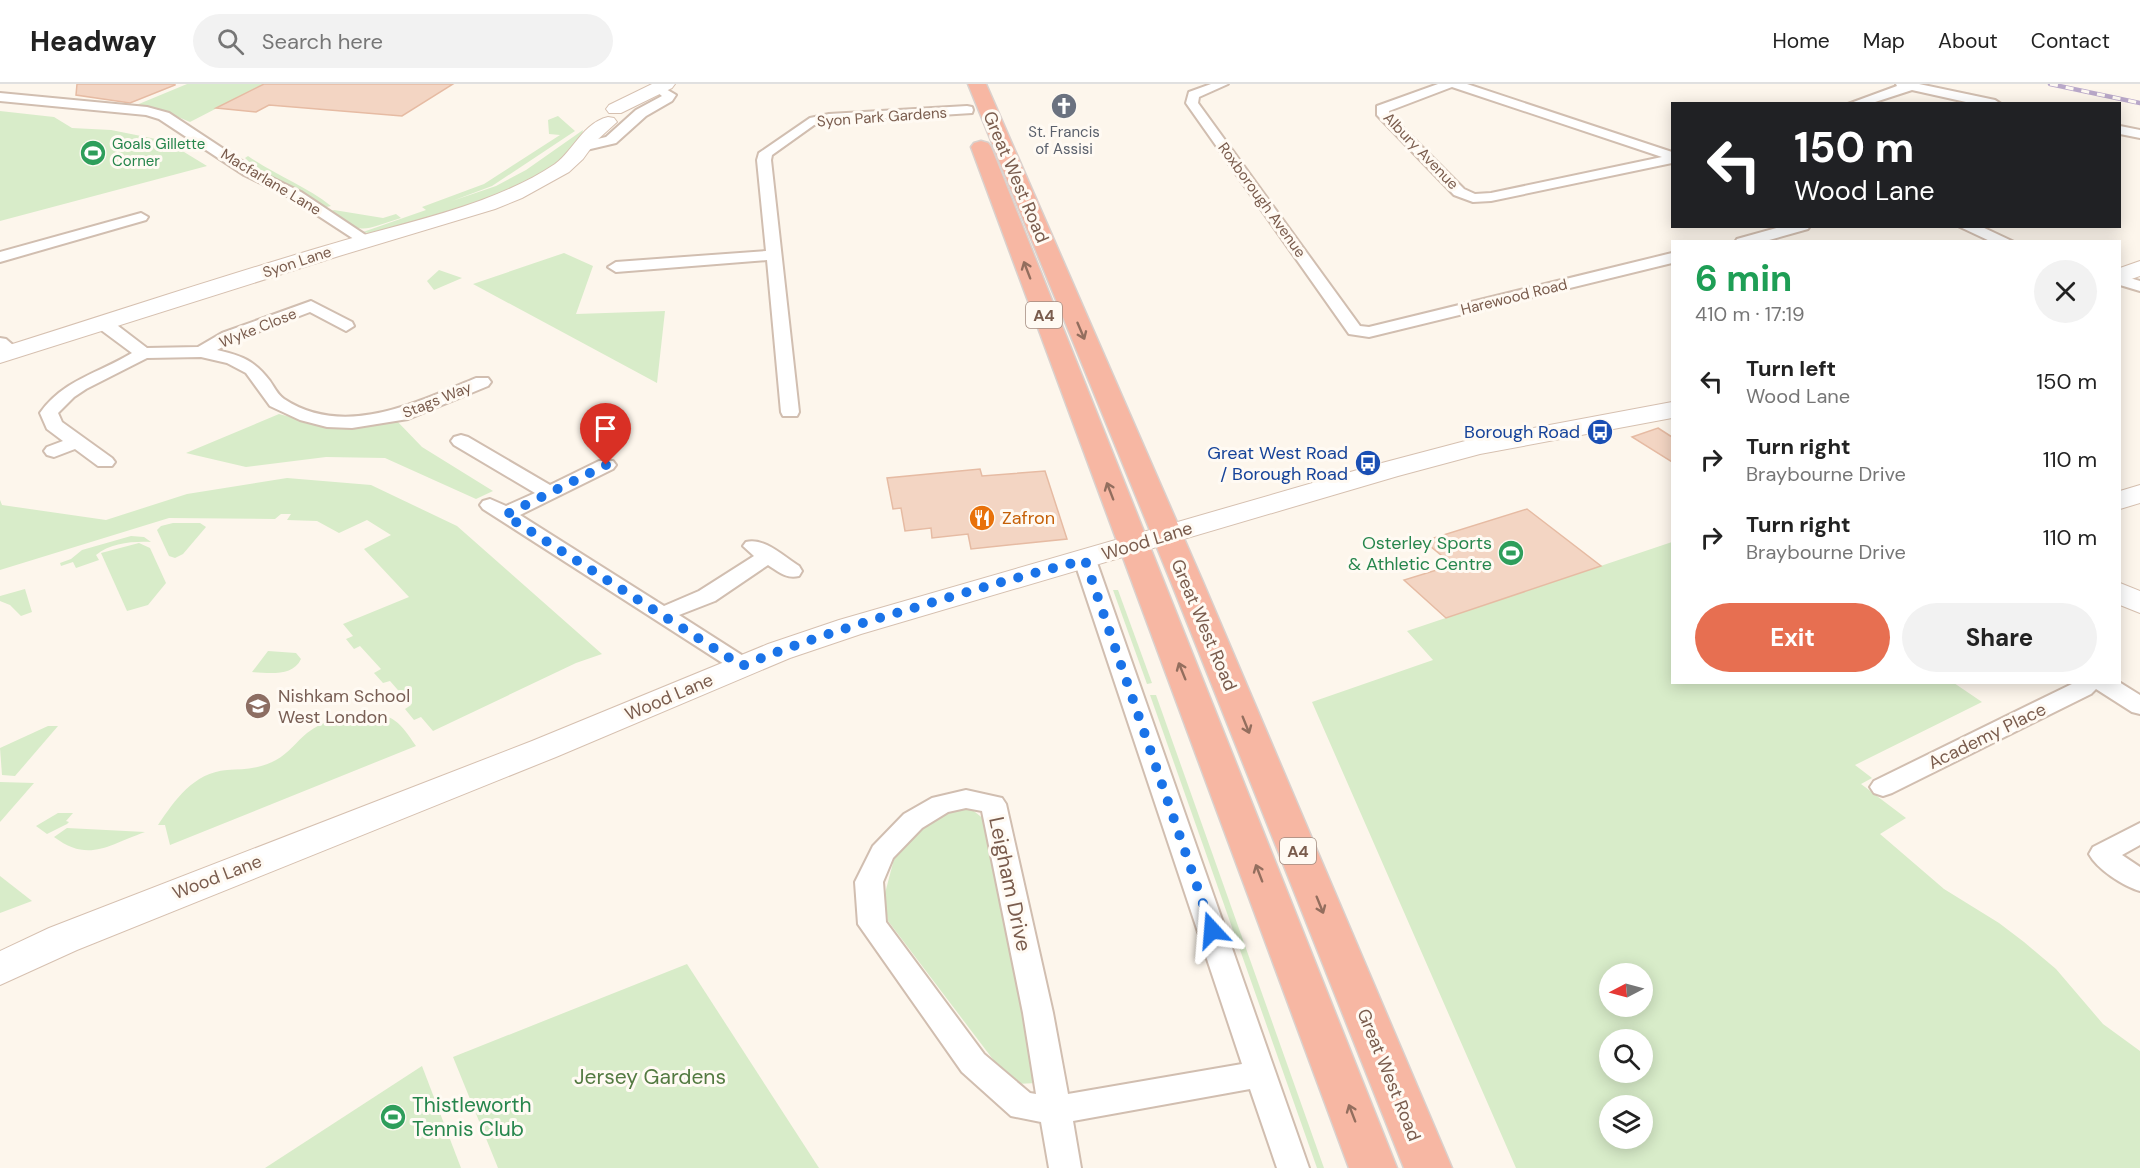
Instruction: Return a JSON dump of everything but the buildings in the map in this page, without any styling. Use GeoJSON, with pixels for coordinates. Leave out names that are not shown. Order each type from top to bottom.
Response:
{"type":"FeatureCollection","features":[{"type":"Feature","properties":{"kind":"highway","name":"Great West Road"},"geometry":{"type":"LineString","coordinates":[[957,84],[1149,541],[1428,1168]]}},
{"type":"Feature","properties":{"kind":"highway","name":"Great West Road"},"geometry":{"type":"LineString","coordinates":[[977,84],[1149,541],[1188,686],[1373,1168]]}},
{"type":"Feature","properties":{"kind":"street","name":"Roxborough Avenue"},"geometry":{"type":"LineString","coordinates":[[1222,84],[1193,94],[1192,103],[1355,330]]}},
{"type":"Feature","properties":{"kind":"street","name":"Albury Avenue"},"geometry":{"type":"LineString","coordinates":[[1449,84],[1382,109],[1383,115],[1459,192],[1473,198],[1491,197],[1671,157]]}},
{"type":"Feature","properties":{"kind":"street"},"geometry":{"type":"LineString","coordinates":[[1455,84],[1671,157]]}},
{"type":"Feature","properties":{"kind":"street"},"geometry":{"type":"LineString","coordinates":[[1859,102],[1906,85],[1986,102]]}},
{"type":"Feature","properties":{"kind":"street","name":"Syon Lane"},"geometry":{"type":"LineString","coordinates":[[4,350],[103,323],[365,240],[439,221],[515,194],[562,168],[595,123],[663,86],[670,95],[640,113],[610,140],[595,123]]}},
{"type":"Feature","properties":{"kind":"street","name":"Macfarlane Lane"},"geometry":{"type":"LineString","coordinates":[[0,97],[147,111],[164,116],[249,172],[296,195],[365,240]]}},
{"type":"Feature","properties":{"kind":"street","name":"Syon Park Gardens"},"geometry":{"type":"LineString","coordinates":[[790,412],[764,160],[766,153],[810,122],[829,118],[967,110]]}},
{"type":"Feature","properties":{"kind":"street"},"geometry":{"type":"LineString","coordinates":[[2121,130],[2140,135]]}},
{"type":"Feature","properties":{"kind":"street"},"geometry":{"type":"LineString","coordinates":[[0,257],[141,218]]}},
{"type":"Feature","properties":{"kind":"street"},"geometry":{"type":"LineString","coordinates":[[1750,240],[1795,228]]}},
{"type":"Feature","properties":{"kind":"street"},"geometry":{"type":"LineString","coordinates":[[1970,228],[2002,240]]}},
{"type":"Feature","properties":{"kind":"street"},"geometry":{"type":"LineString","coordinates":[[616,267],[774,255]]}},
{"type":"Feature","properties":{"kind":"street","name":"Harewood Road"},"geometry":{"type":"LineString","coordinates":[[1355,330],[1369,332],[1671,258]]}},
{"type":"Feature","properties":{"kind":"street"},"geometry":{"type":"LineString","coordinates":[[2121,278],[2140,268]]}},
{"type":"Feature","properties":{"kind":"street"},"geometry":{"type":"LineString","coordinates":[[2121,278],[2140,286]]}},
{"type":"Feature","properties":{"kind":"street","name":"Wyke Close"},"geometry":{"type":"LineString","coordinates":[[201,352],[228,337],[311,306],[346,326]]}},
{"type":"Feature","properties":{"kind":"street"},"geometry":{"type":"LineString","coordinates":[[103,323],[143,353],[57,399],[49,413],[54,425],[105,462]]}},
{"type":"Feature","properties":{"kind":"street","name":"Stags Way"},"geometry":{"type":"LineString","coordinates":[[143,353],[201,352],[233,359],[252,369],[276,402],[307,416],[327,421],[352,422],[401,415],[474,377],[498,390]]}},
{"type":"Feature","properties":{"kind":"street","name":"Wood Lane"},"geometry":{"type":"LineString","coordinates":[[0,969],[63,939],[521,758],[778,651],[1011,579],[1085,560],[1388,470],[1478,446],[1671,410]]}},
{"type":"Feature","properties":{"kind":"street"},"geometry":{"type":"LineString","coordinates":[[461,441],[548,492]]}},
{"type":"Feature","properties":{"kind":"street"},"geometry":{"type":"LineString","coordinates":[[54,451],[77,442]]}},
{"type":"Feature","properties":{"kind":"street"},"geometry":{"type":"LineString","coordinates":[[606,465],[548,492],[497,510],[742,666]]}},
{"type":"Feature","properties":{"kind":"street"},"geometry":{"type":"LineString","coordinates":[[2121,501],[2140,493]]}},
{"type":"Feature","properties":{"kind":"street"},"geometry":{"type":"LineString","coordinates":[[660,615],[707,596],[761,551],[791,571]]}},
{"type":"Feature","properties":{"kind":"street"},"geometry":{"type":"LineString","coordinates":[[1085,560],[1293,1168]]}},
{"type":"Feature","properties":{"kind":"street","name":"Academy Place"},"geometry":{"type":"LineString","coordinates":[[1883,787],[2083,689],[2087,684]]}},
{"type":"Feature","properties":{"kind":"street"},"geometry":{"type":"LineString","coordinates":[[2104,684],[2140,706]]}},
{"type":"Feature","properties":{"kind":"street","name":"Leigham Drive"},"geometry":{"type":"LineString","coordinates":[[1065,1168],[1055,1110],[1038,1013],[993,804],[966,799],[941,804],[913,821],[882,853],[869,882],[872,924],[973,1063],[1022,1106],[1055,1110],[1262,1074]]}},
{"type":"Feature","properties":{"kind":"street"},"geometry":{"type":"LineString","coordinates":[[2140,833],[2102,854],[2140,880]]}},
{"type":"Feature","properties":{"kind":"green space"},"geometry":{"type":"Polygon","coordinates":[[[187,84],[264,84],[190,122],[171,114],[134,106],[187,84]]]}},
{"type":"Feature","properties":{"kind":"green space","name":"Goals Gillette Corner"},"geometry":{"type":"Polygon","coordinates":[[[0,111],[54,117],[72,128],[111,130],[166,141],[207,166],[0,221],[0,111]]]}},
{"type":"Feature","properties":{"kind":"green space"},"geometry":{"type":"Polygon","coordinates":[[[558,116],[575,131],[492,186],[452,201],[496,186],[526,170],[583,130],[580,143],[571,154],[508,194],[373,234],[363,232],[426,210],[422,207],[484,184],[560,135],[549,134],[548,120],[558,116]]]}},
{"type":"Feature","properties":{"kind":"green space"},"geometry":{"type":"Polygon","coordinates":[[[248,156],[331,206],[322,208],[296,188],[260,172],[245,158],[248,156]]]}},
{"type":"Feature","properties":{"kind":"green space"},"geometry":{"type":"Polygon","coordinates":[[[334,210],[383,218],[396,214],[401,218],[363,228],[349,224],[328,212],[334,210]]]}},
{"type":"Feature","properties":{"kind":"green space"},"geometry":{"type":"Polygon","coordinates":[[[564,253],[593,266],[576,314],[665,311],[657,383],[473,284],[564,253]]]}},
{"type":"Feature","properties":{"kind":"green space"},"geometry":{"type":"Polygon","coordinates":[[[439,270],[462,278],[434,290],[427,281],[439,270]]]}},
{"type":"Feature","properties":{"kind":"green space"},"geometry":{"type":"Polygon","coordinates":[[[279,414],[314,423],[395,419],[422,447],[493,491],[476,499],[385,458],[326,457],[246,467],[186,453],[279,414]]]}},
{"type":"Feature","properties":{"kind":"green space"},"geometry":{"type":"Polygon","coordinates":[[[287,478],[371,485],[457,526],[602,654],[576,663],[433,731],[421,717],[414,720],[405,709],[411,705],[390,681],[383,683],[374,673],[381,669],[360,646],[354,649],[346,639],[353,636],[343,624],[409,597],[364,549],[391,535],[367,520],[339,533],[317,521],[287,520],[291,514],[281,514],[275,519],[169,518],[0,570],[0,500],[2,505],[106,520],[187,494],[287,478]]]}},
{"type":"Feature","properties":{"kind":"green space"},"geometry":{"type":"Polygon","coordinates":[[[173,523],[200,523],[206,527],[183,554],[175,558],[169,556],[157,530],[161,526],[173,523]]]}},
{"type":"Feature","properties":{"kind":"green space"},"geometry":{"type":"Polygon","coordinates":[[[131,536],[144,537],[151,542],[115,545],[96,555],[99,560],[76,568],[73,562],[61,566],[60,563],[71,559],[82,550],[131,536]]]}},
{"type":"Feature","properties":{"kind":"green space"},"geometry":{"type":"Polygon","coordinates":[[[1671,542],[1671,684],[1955,684],[1982,702],[1855,765],[1872,778],[1861,784],[1906,818],[1880,834],[1944,889],[1999,923],[2024,942],[2056,969],[2103,1024],[2140,1051],[2140,1168],[1516,1168],[1312,702],[1433,660],[1407,631],[1671,542]]]}},
{"type":"Feature","properties":{"kind":"green space"},"geometry":{"type":"Polygon","coordinates":[[[139,543],[150,548],[166,583],[148,605],[127,611],[101,553],[139,543]]]}},
{"type":"Feature","properties":{"kind":"green space"},"geometry":{"type":"Polygon","coordinates":[[[25,589],[32,612],[21,616],[10,605],[0,601],[0,596],[25,589]]]}},
{"type":"Feature","properties":{"kind":"green space"},"geometry":{"type":"Polygon","coordinates":[[[1113,590],[1118,590],[1152,683],[1147,684],[1113,590]]]}},
{"type":"Feature","properties":{"kind":"green space"},"geometry":{"type":"Polygon","coordinates":[[[268,651],[296,653],[301,659],[292,669],[280,673],[252,672],[268,651]]]}},
{"type":"Feature","properties":{"kind":"green space"},"geometry":{"type":"Polygon","coordinates":[[[1150,695],[1156,695],[1324,1168],[1317,1168],[1150,695]]]}},
{"type":"Feature","properties":{"kind":"green space"},"geometry":{"type":"Polygon","coordinates":[[[362,713],[381,714],[394,720],[416,746],[170,845],[165,825],[158,825],[178,797],[195,782],[215,772],[252,768],[270,763],[285,754],[307,733],[320,725],[340,717],[362,713]]]}},
{"type":"Feature","properties":{"kind":"green space"},"geometry":{"type":"Polygon","coordinates":[[[48,726],[58,726],[15,776],[2,775],[0,748],[48,726]]]}},
{"type":"Feature","properties":{"kind":"green space"},"geometry":{"type":"Polygon","coordinates":[[[0,782],[34,783],[0,822],[0,782]]]}},
{"type":"Feature","properties":{"kind":"green space"},"geometry":{"type":"Polygon","coordinates":[[[958,806],[970,808],[985,820],[1037,1083],[1015,1084],[1001,1070],[888,921],[884,897],[894,859],[918,830],[936,816],[958,806]]]}},
{"type":"Feature","properties":{"kind":"green space"},"geometry":{"type":"Polygon","coordinates":[[[58,813],[73,813],[66,821],[69,822],[67,824],[47,834],[36,826],[58,813]]]}},
{"type":"Feature","properties":{"kind":"green space"},"geometry":{"type":"Polygon","coordinates":[[[67,828],[145,832],[109,846],[88,850],[66,845],[54,837],[67,828]]]}},
{"type":"Feature","properties":{"kind":"green space"},"geometry":{"type":"Polygon","coordinates":[[[0,876],[32,901],[0,913],[0,876]]]}},
{"type":"Feature","properties":{"kind":"green space","name":"Jersey Gardens"},"geometry":{"type":"Polygon","coordinates":[[[687,964],[819,1168],[498,1168],[453,1057],[687,964]]]}},
{"type":"Feature","properties":{"kind":"green space","name":"Thistleworth Tennis Club"},"geometry":{"type":"Polygon","coordinates":[[[422,1066],[461,1168],[265,1168],[422,1066]]]}},
{"type":"Feature","properties":{"kind":"railway"},"geometry":{"type":"LineString","coordinates":[[2050,84],[2140,103]]}},
{"type":"Feature","properties":{"kind":"place","name":"St. Francis of Assisi"},"geometry":{"type":"Point","coordinates":[1064,106]}},
{"type":"Feature","properties":{"kind":"place","name":"Goals Gillette Corner"},"geometry":{"type":"Point","coordinates":[93,153]}},
{"type":"Feature","properties":{"kind":"place","name":"Borough Road"},"geometry":{"type":"Point","coordinates":[1600,432]}},
{"type":"Feature","properties":{"kind":"place","name":"Great West Road / Borough Road"},"geometry":{"type":"Point","coordinates":[1368,463]}},
{"type":"Feature","properties":{"kind":"place","name":"Zafron"},"geometry":{"type":"Point","coordinates":[982,518]}},
{"type":"Feature","properties":{"kind":"place","name":"Osterley Sports & Athletic Centre"},"geometry":{"type":"Point","coordinates":[1511,553]}},
{"type":"Feature","properties":{"kind":"place","name":"Nishkam School West London"},"geometry":{"type":"Point","coordinates":[258,706]}},
{"type":"Feature","properties":{"kind":"place","name":"Thistleworth Tennis Club"},"geometry":{"type":"Point","coordinates":[393,1117]}},
{"type":"Feature","properties":{"kind":"route"},"geometry":{"type":"LineString","coordinates":[[606,465],[505,515],[742,666],[778,651],[850,627],[1011,579],[1085,560],[1212,930]]}}]}
